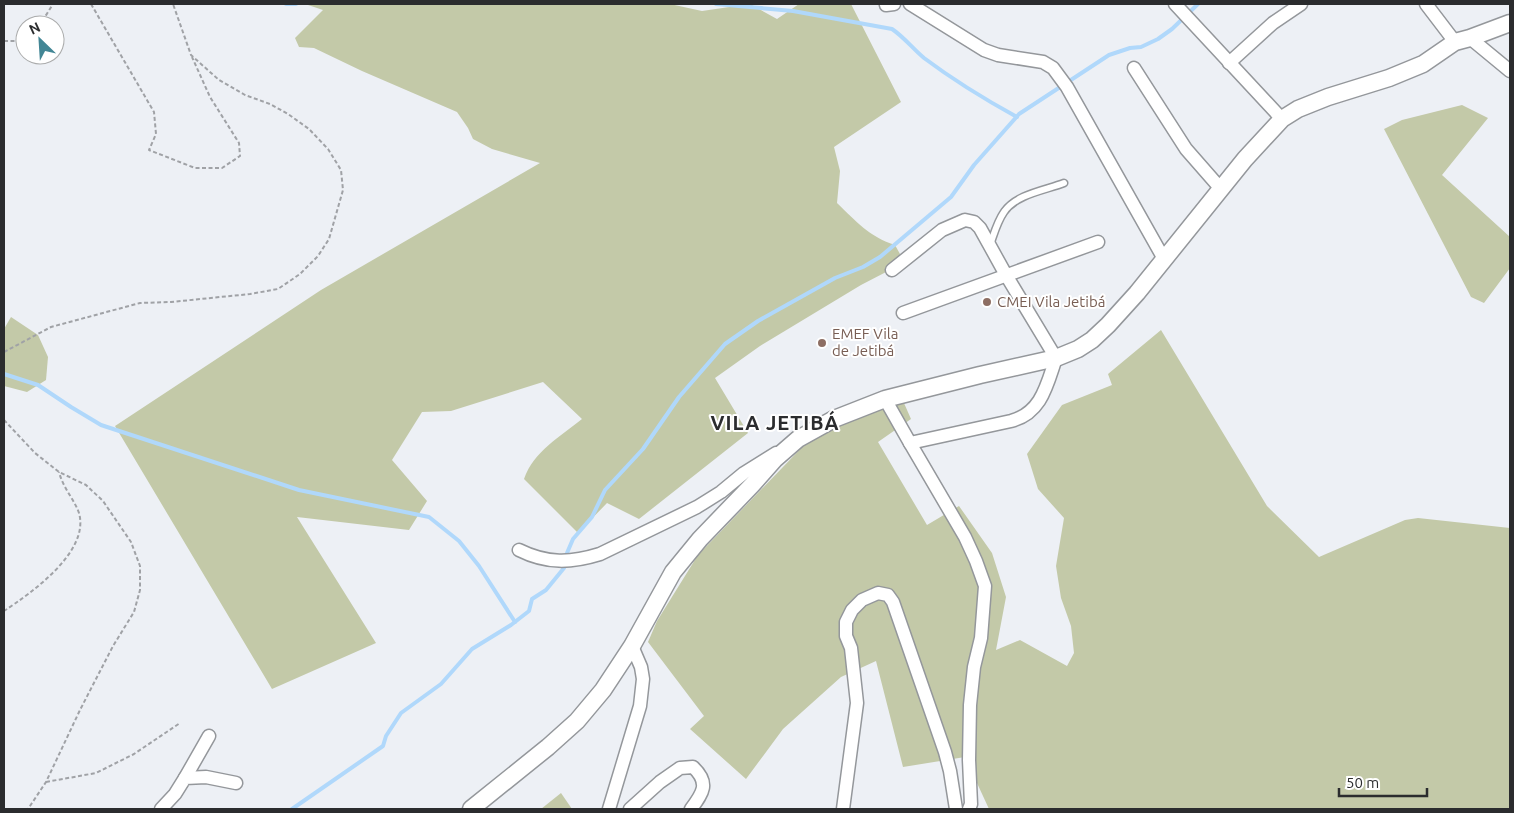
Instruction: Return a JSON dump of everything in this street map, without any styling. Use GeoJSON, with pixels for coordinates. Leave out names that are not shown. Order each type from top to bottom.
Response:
{"type":"FeatureCollection","features":[{"type":"Feature","properties":{"kind":"street"},"geometry":{"type":"LineString","coordinates":[[910,4],[984,50],[998,55],[1043,62],[1053,68],[1067,87],[1164,259]]}},
{"type":"Feature","properties":{"kind":"street"},"geometry":{"type":"LineString","coordinates":[[1176,4],[1282,119]]}},
{"type":"Feature","properties":{"kind":"street"},"geometry":{"type":"LineString","coordinates":[[1229,63],[1273,23],[1301,4]]}},
{"type":"Feature","properties":{"kind":"street"},"geometry":{"type":"LineString","coordinates":[[1426,4],[1462,40],[1510,71]]}},
{"type":"Feature","properties":{"kind":"street"},"geometry":{"type":"LineString","coordinates":[[519,550],[543,559],[565,562],[600,554],[697,507],[721,492],[744,473],[834,419],[886,399],[1056,358],[1085,344],[1108,326],[1137,293],[1245,159],[1282,119],[1298,109],[1328,96],[1389,78],[1423,64],[1462,40],[1510,23]]}},
{"type":"Feature","properties":{"kind":"street"},"geometry":{"type":"LineString","coordinates":[[1134,68],[1186,149],[1221,189]]}},
{"type":"Feature","properties":{"kind":"street"},"geometry":{"type":"LineString","coordinates":[[892,270],[942,230],[966,220],[974,222],[980,228],[1056,358]]}},
{"type":"Feature","properties":{"kind":"street"},"geometry":{"type":"LineString","coordinates":[[903,313],[1098,242]]}},
{"type":"Feature","properties":{"kind":"street"},"geometry":{"type":"LineString","coordinates":[[910,443],[1021,418],[1032,411],[1041,399],[1056,358]]}},
{"type":"Feature","properties":{"kind":"street"},"geometry":{"type":"LineString","coordinates":[[886,399],[964,537],[976,561],[985,586],[981,638],[974,668],[970,705],[969,760],[971,804],[969,809]]}},
{"type":"Feature","properties":{"kind":"street"},"geometry":{"type":"LineString","coordinates":[[471,809],[548,747],[576,721],[602,690],[632,646],[672,572],[700,539],[775,459],[798,439]]}},
{"type":"Feature","properties":{"kind":"street"},"geometry":{"type":"LineString","coordinates":[[843,809],[857,703],[851,648],[846,636],[846,622],[852,610],[862,600],[878,592],[888,595],[896,610],[945,752],[956,809]]}},
{"type":"Feature","properties":{"kind":"street"},"geometry":{"type":"LineString","coordinates":[[609,809],[640,706],[643,680],[641,667],[632,646]]}},
{"type":"Feature","properties":{"kind":"street"},"geometry":{"type":"LineString","coordinates":[[161,809],[175,794],[209,736]]}},
{"type":"Feature","properties":{"kind":"street"},"geometry":{"type":"LineString","coordinates":[[630,809],[660,782],[680,768],[692,767],[700,774],[704,788],[700,798],[690,809]]}},
{"type":"Feature","properties":{"kind":"street"},"geometry":{"type":"LineString","coordinates":[[185,778],[206,777],[236,783]]}},
{"type":"Feature","properties":{"kind":"lane"},"geometry":{"type":"LineString","coordinates":[[990,245],[999,220],[1011,204],[1020,198],[1064,183]]}},
{"type":"Feature","properties":{"kind":"path"},"geometry":{"type":"LineString","coordinates":[[46,15],[53,4]]}},
{"type":"Feature","properties":{"kind":"path"},"geometry":{"type":"LineString","coordinates":[[91,4],[154,112],[156,134],[149,150],[194,168],[222,168],[240,156],[239,143],[210,97],[191,55],[173,4]]}},
{"type":"Feature","properties":{"kind":"path"},"geometry":{"type":"LineString","coordinates":[[4,352],[51,327],[140,303],[170,302],[278,289],[300,274],[318,256],[329,239],[343,190],[341,170],[328,149],[309,129],[288,114],[270,104],[245,95],[219,80],[191,55]]}},
{"type":"Feature","properties":{"kind":"path"},"geometry":{"type":"LineString","coordinates":[[4,420],[35,453],[59,472],[86,485],[103,502],[119,522],[131,542],[140,566],[140,590],[134,612],[113,646],[46,782],[28,809]]}},
{"type":"Feature","properties":{"kind":"path"},"geometry":{"type":"LineString","coordinates":[[4,611],[53,573],[69,554],[80,534],[79,513],[61,482],[59,472]]}},
{"type":"Feature","properties":{"kind":"path"},"geometry":{"type":"LineString","coordinates":[[46,782],[96,773],[134,754],[180,723]]}},
{"type":"Feature","properties":{"kind":"green space"},"geometry":{"type":"Polygon","coordinates":[[[305,4],[670,4],[702,11],[750,4],[777,19],[799,4],[851,4],[901,102],[834,147],[840,171],[837,203],[870,233],[895,245],[900,254],[888,271],[861,285],[760,346],[715,378],[748,433],[639,519],[607,503],[578,533],[524,479],[528,469],[541,452],[582,419],[543,382],[451,411],[422,412],[392,460],[427,501],[409,530],[297,517],[376,643],[272,689],[115,426],[321,290],[540,163],[492,149],[473,139],[457,112],[314,48],[299,47],[295,38],[323,10],[305,4]]]}},
{"type":"Feature","properties":{"kind":"green space"},"geometry":{"type":"Polygon","coordinates":[[[1462,105],[1488,118],[1442,175],[1510,237],[1510,268],[1484,303],[1471,297],[1384,129],[1402,120],[1462,105]]]}},
{"type":"Feature","properties":{"kind":"green space"},"geometry":{"type":"Polygon","coordinates":[[[11,317],[38,335],[48,357],[46,380],[27,392],[4,386],[4,329],[11,317]]]}},
{"type":"Feature","properties":{"kind":"green space"},"geometry":{"type":"Polygon","coordinates":[[[1161,330],[1267,506],[1319,557],[1405,520],[1418,518],[1510,528],[1510,809],[989,809],[965,757],[903,767],[876,661],[841,677],[783,729],[746,779],[690,729],[704,716],[648,642],[657,621],[698,555],[809,440],[900,394],[911,419],[878,442],[927,525],[959,506],[992,553],[1006,597],[996,650],[1020,640],[1067,666],[1074,653],[1071,626],[1061,598],[1056,566],[1064,518],[1038,489],[1027,454],[1062,405],[1112,385],[1108,374],[1161,330]]]}},
{"type":"Feature","properties":{"kind":"green space"},"geometry":{"type":"Polygon","coordinates":[[[561,793],[572,809],[541,809],[561,793]]]}},
{"type":"Feature","properties":{"kind":"waterway"},"geometry":{"type":"LineString","coordinates":[[286,4],[296,4]]}},
{"type":"Feature","properties":{"kind":"waterway"},"geometry":{"type":"LineString","coordinates":[[716,4],[793,11],[892,29],[935,66],[993,104],[1017,117]]}},
{"type":"Feature","properties":{"kind":"waterway"},"geometry":{"type":"LineString","coordinates":[[567,553],[573,539],[592,517],[605,490],[643,449],[679,397],[725,344],[758,321],[835,278],[863,267],[880,257],[951,197],[974,165],[1019,114],[1109,55],[1130,48],[1141,47],[1158,39],[1172,29],[1198,4]]}},
{"type":"Feature","properties":{"kind":"waterway"},"geometry":{"type":"LineString","coordinates":[[4,374],[38,385],[101,425],[299,490],[429,517],[459,541],[479,566],[515,622]]}},
{"type":"Feature","properties":{"kind":"waterway"},"geometry":{"type":"LineString","coordinates":[[292,809],[383,746],[386,736],[401,713],[441,684],[472,649],[511,625],[529,611],[532,599],[546,590],[564,568]]}},
{"type":"Feature","properties":{"kind":"place","name":"CMEI Vila Jetibá"},"geometry":{"type":"Point","coordinates":[987,302]}},
{"type":"Feature","properties":{"kind":"place","name":"EMEF Vila de Jetibá"},"geometry":{"type":"Point","coordinates":[822,343]}},
{"type":"Feature","properties":{"kind":"district","name":"VILA JETIBÁ"},"geometry":{"type":"Point","coordinates":[775,423]}}]}
